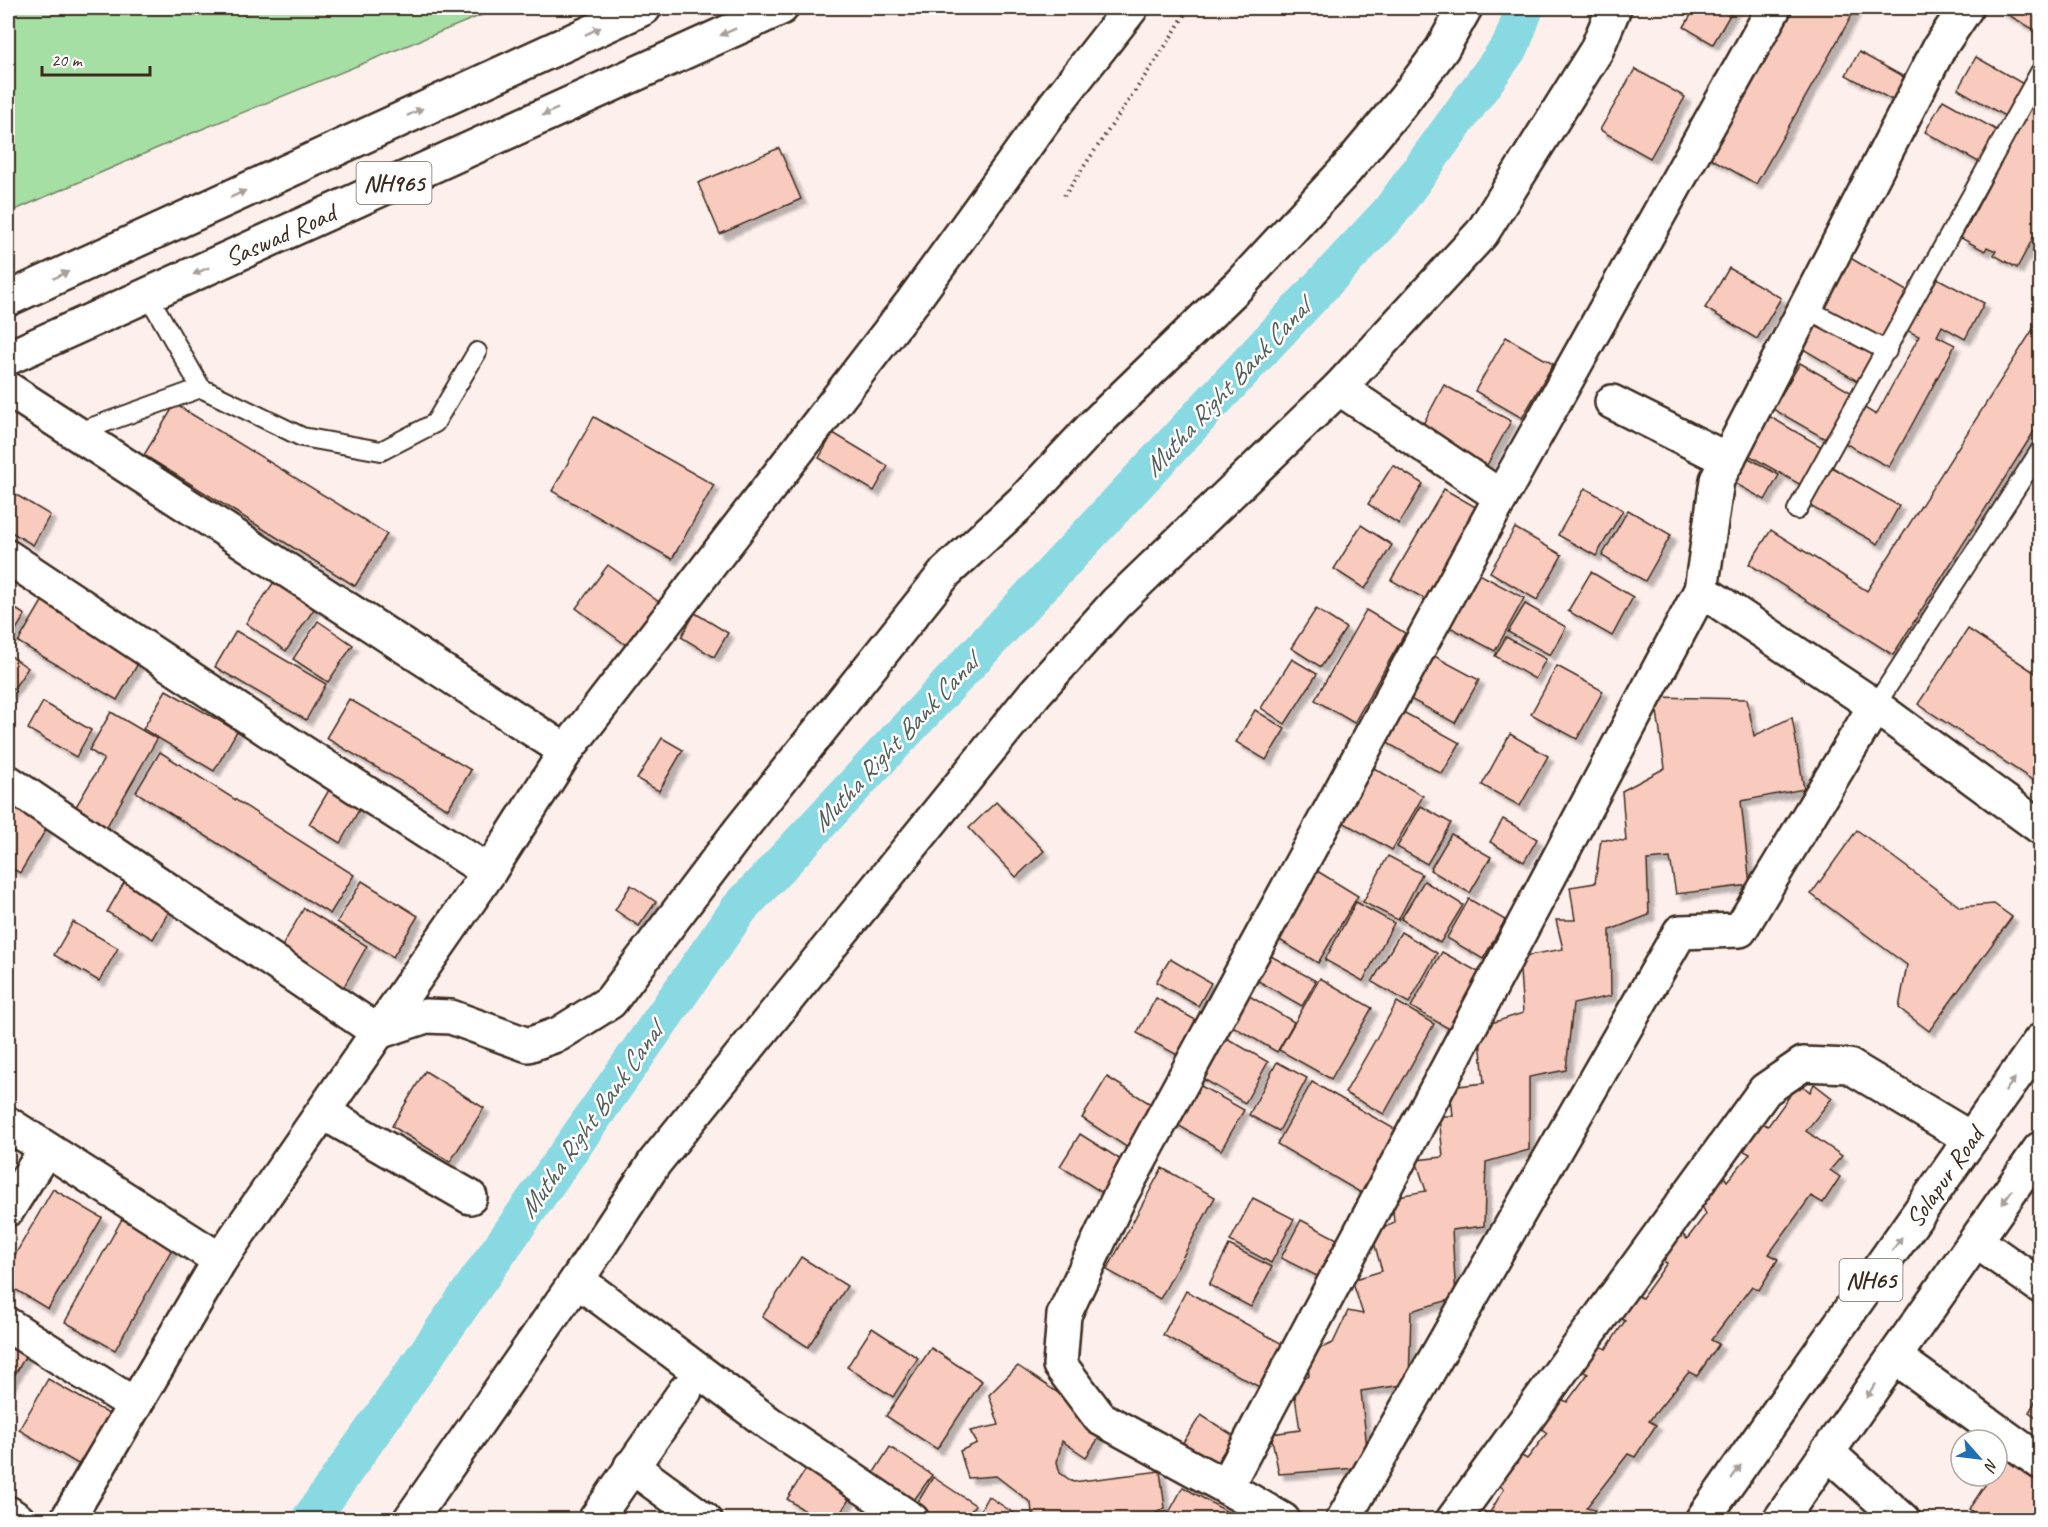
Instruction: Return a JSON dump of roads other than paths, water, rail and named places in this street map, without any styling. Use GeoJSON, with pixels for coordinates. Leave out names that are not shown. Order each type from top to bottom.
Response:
{"type":"FeatureCollection","features":[{"type":"Feature","properties":{"kind":"main road","name":"NH965"},"geometry":{"type":"LineString","coordinates":[[8,299],[644,8]]}},
{"type":"Feature","properties":{"kind":"main road","name":"Saswad Road"},"geometry":{"type":"LineString","coordinates":[[8,358],[781,8]]}},
{"type":"Feature","properties":{"kind":"main road"},"geometry":{"type":"LineString","coordinates":[[67,1520],[220,1260],[278,1173],[324,1113],[489,872],[566,750],[913,301],[1054,105],[1131,8]]}},
{"type":"Feature","properties":{"kind":"main road"},"geometry":{"type":"LineString","coordinates":[[378,1032],[426,1016],[451,1017],[528,1045],[559,1034],[610,1002],[741,829],[946,572],[1024,500],[1095,424],[1240,284],[1345,171],[1404,100],[1442,49],[1465,8]]}},
{"type":"Feature","properties":{"kind":"main road"},"geometry":{"type":"LineString","coordinates":[[410,1520],[577,1280],[655,1162],[1035,693],[1116,603],[1339,388],[1482,233],[1596,51],[1614,8]]}},
{"type":"Feature","properties":{"kind":"main road"},"geometry":{"type":"LineString","coordinates":[[1283,1520],[1100,1418],[1060,1365],[1064,1316],[1118,1200],[1501,497],[1774,8]]}},
{"type":"Feature","properties":{"kind":"main road"},"geometry":{"type":"LineString","coordinates":[[1226,1487],[1701,590],[1717,480],[1939,48],[1966,8]]}},
{"type":"Feature","properties":{"kind":"main road"},"geometry":{"type":"LineString","coordinates":[[1339,388],[1501,497]]}},
{"type":"Feature","properties":{"kind":"main road"},"geometry":{"type":"LineString","coordinates":[[8,389],[566,750]]}},
{"type":"Feature","properties":{"kind":"main road"},"geometry":{"type":"LineString","coordinates":[[1612,402],[1728,460]]}},
{"type":"Feature","properties":{"kind":"main road"},"geometry":{"type":"LineString","coordinates":[[8,557],[268,730],[489,872]]}},
{"type":"Feature","properties":{"kind":"main road"},"geometry":{"type":"LineString","coordinates":[[1701,590],[1875,706],[2040,828]]}},
{"type":"Feature","properties":{"kind":"main road"},"geometry":{"type":"LineString","coordinates":[[1343,1520],[1680,932],[1740,930],[1875,706]]}},
{"type":"Feature","properties":{"kind":"main road"},"geometry":{"type":"LineString","coordinates":[[8,782],[378,1032]]}},
{"type":"Feature","properties":{"kind":"main road","name":"Solapur Road"},"geometry":{"type":"LineString","coordinates":[[1702,1520],[2040,1041]]}},
{"type":"Feature","properties":{"kind":"main road"},"geometry":{"type":"LineString","coordinates":[[1454,1520],[1765,1090],[1803,1064],[1849,1066],[1971,1138]]}},
{"type":"Feature","properties":{"kind":"main road"},"geometry":{"type":"LineString","coordinates":[[324,1113],[471,1197]]}},
{"type":"Feature","properties":{"kind":"main road"},"geometry":{"type":"LineString","coordinates":[[8,1124],[220,1260]]}},
{"type":"Feature","properties":{"kind":"main road"},"geometry":{"type":"LineString","coordinates":[[8,1209],[46,1149]]}},
{"type":"Feature","properties":{"kind":"main road","name":"NH65"},"geometry":{"type":"LineString","coordinates":[[1780,1520],[2040,1149]]}},
{"type":"Feature","properties":{"kind":"main road"},"geometry":{"type":"LineString","coordinates":[[1976,1241],[2040,1286]]}},
{"type":"Feature","properties":{"kind":"main road"},"geometry":{"type":"LineString","coordinates":[[577,1280],[770,1424],[912,1520]]}},
{"type":"Feature","properties":{"kind":"main road"},"geometry":{"type":"LineString","coordinates":[[8,1325],[135,1405]]}},
{"type":"Feature","properties":{"kind":"main road"},"geometry":{"type":"LineString","coordinates":[[1895,1357],[2040,1462]]}},
{"type":"Feature","properties":{"kind":"main road"},"geometry":{"type":"LineString","coordinates":[[595,1520],[685,1390]]}},
{"type":"Feature","properties":{"kind":"main road"},"geometry":{"type":"LineString","coordinates":[[1827,1452],[1904,1520]]}},
{"type":"Feature","properties":{"kind":"main road"},"geometry":{"type":"LineString","coordinates":[[631,1466],[705,1520]]}},
{"type":"Feature","properties":{"kind":"main road"},"geometry":{"type":"LineString","coordinates":[[8,1513],[18,1520]]}},
{"type":"Feature","properties":{"kind":"lane"},"geometry":{"type":"LineString","coordinates":[[1797,510],[2040,72]]}},
{"type":"Feature","properties":{"kind":"lane"},"geometry":{"type":"LineString","coordinates":[[148,295],[201,388],[302,437],[381,451],[435,423],[477,352]]}},
{"type":"Feature","properties":{"kind":"lane"},"geometry":{"type":"LineString","coordinates":[[1805,308],[1887,351]]}},
{"type":"Feature","properties":{"kind":"lane"},"geometry":{"type":"LineString","coordinates":[[76,433],[201,388]]}},
{"type":"Feature","properties":{"kind":"lane"},"geometry":{"type":"LineString","coordinates":[[1875,706],[2040,451]]}},
{"type":"Feature","properties":{"kind":"waterway","name":"Mutha Right Bank Canal"},"geometry":{"type":"LineString","coordinates":[[310,1520],[739,909],[1390,212],[1511,45],[1525,8]]}}]}
